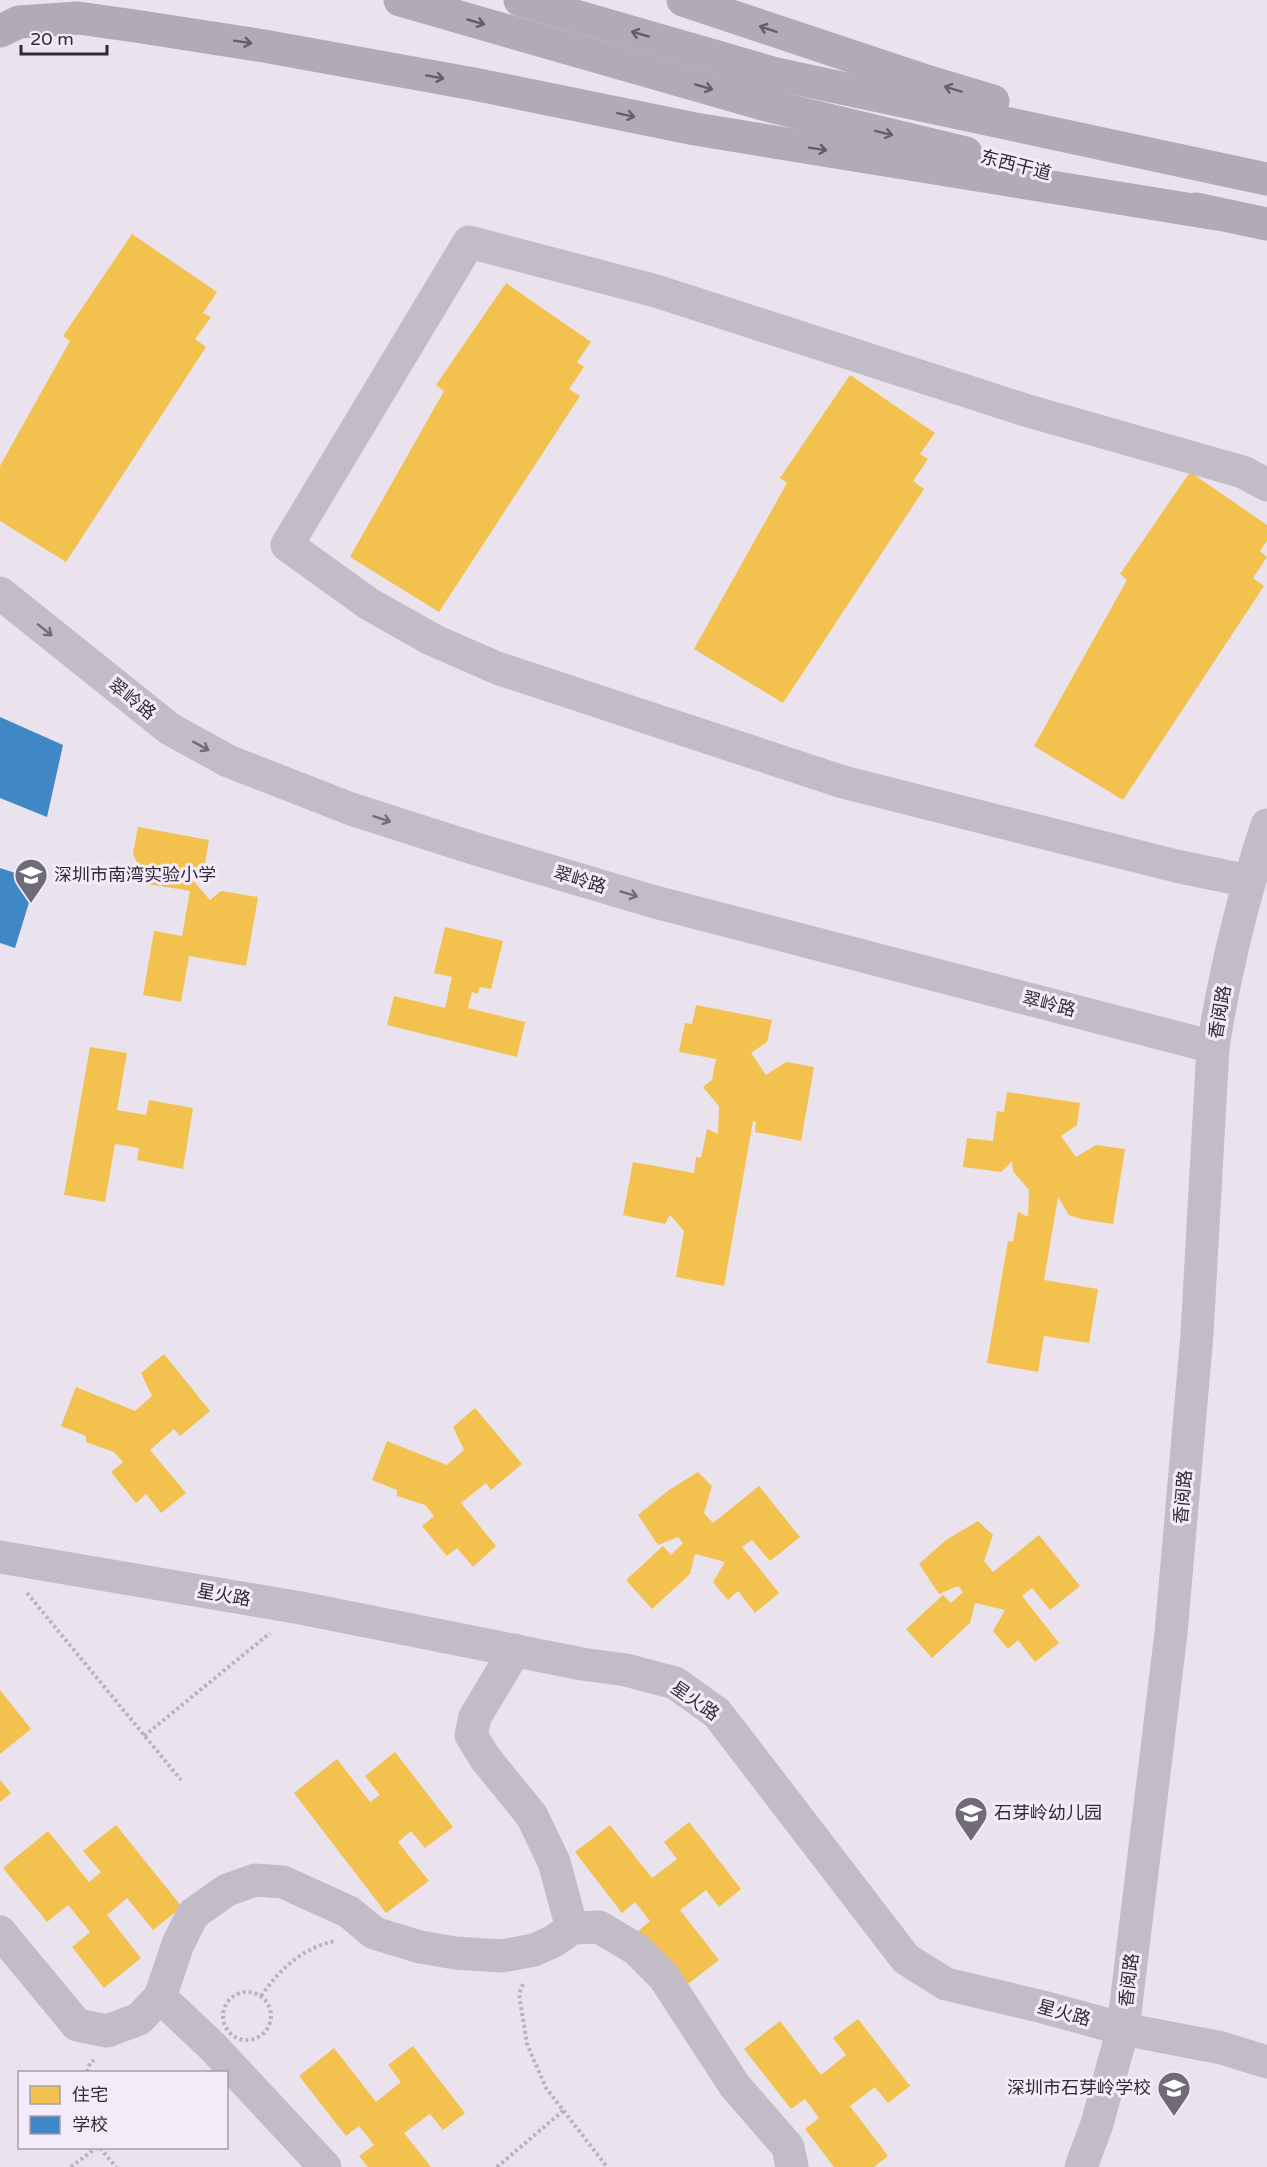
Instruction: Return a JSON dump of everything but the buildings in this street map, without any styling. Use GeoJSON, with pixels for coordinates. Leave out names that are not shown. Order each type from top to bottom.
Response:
{"type":"FeatureCollection","features":[{"type":"Feature","properties":{"kind":"main road","name":"东西干道"},"geometry":{"type":"LineString","coordinates":[[400,0],[766,105],[1216,214],[1267,224]]}},
{"type":"Feature","properties":{"kind":"main road","name":"东西干道"},"geometry":{"type":"LineString","coordinates":[[520,0],[776,74],[1267,179]]}},
{"type":"Feature","properties":{"kind":"main road"},"geometry":{"type":"LineString","coordinates":[[684,0],[923,80],[1231,172]]}},
{"type":"Feature","properties":{"kind":"main road"},"geometry":{"type":"LineString","coordinates":[[0,31],[19,22],[78,18],[135,26],[264,46],[456,81],[695,129],[1216,214]]}},
{"type":"Feature","properties":{"kind":"street"},"geometry":{"type":"LineString","coordinates":[[1248,881],[1176,866],[843,782],[496,668],[433,640],[369,604],[287,545],[469,242],[656,291],[1025,410],[1244,472],[1267,485]]}},
{"type":"Feature","properties":{"kind":"street","name":"翠岭路"},"geometry":{"type":"LineString","coordinates":[[0,593],[170,729],[228,761],[351,809],[655,902],[1213,1047]]}},
{"type":"Feature","properties":{"kind":"street","name":"香阅路"},"geometry":{"type":"LineString","coordinates":[[1082,2167],[1097,2124],[1123,2029],[1171,1633],[1197,1334],[1213,1047],[1248,881],[1267,825]]}},
{"type":"Feature","properties":{"kind":"street","name":"星火路"},"geometry":{"type":"LineString","coordinates":[[0,1557],[301,1608],[582,1664],[626,1670],[675,1683],[717,1713],[906,1959],[945,1984],[1123,2029],[1222,2048],[1267,2062]]}},
{"type":"Feature","properties":{"kind":"street"},"geometry":{"type":"LineString","coordinates":[[515,1650],[475,1717],[471,1735],[485,1758],[532,1816],[554,1862],[572,1928]]}},
{"type":"Feature","properties":{"kind":"street"},"geometry":{"type":"LineString","coordinates":[[0,1932],[77,2025],[107,2031],[139,2019],[159,1997],[178,1944],[193,1914],[226,1890],[255,1880],[283,1882],[349,1912],[374,1933],[420,1947],[455,1953],[502,1956],[534,1950],[554,1941],[572,1928],[599,1927],[636,1949],[664,1977],[735,2086],[788,2147],[792,2167]]}},
{"type":"Feature","properties":{"kind":"street"},"geometry":{"type":"LineString","coordinates":[[159,1997],[212,2046],[325,2167]]}},
{"type":"Feature","properties":{"kind":"path"},"geometry":{"type":"LineString","coordinates":[[23,1588],[181,1780]]}},
{"type":"Feature","properties":{"kind":"path"},"geometry":{"type":"LineString","coordinates":[[144,1736],[301,1608]]}},
{"type":"Feature","properties":{"kind":"path"},"geometry":{"type":"LineString","coordinates":[[261,1996],[288,1963],[331,1942],[374,1933]]}},
{"type":"Feature","properties":{"kind":"path"},"geometry":{"type":"LineString","coordinates":[[534,1950],[519,1995],[527,2044],[546,2088],[607,2167]]}},
{"type":"Feature","properties":{"kind":"path"},"geometry":{"type":"LineString","coordinates":[[254,1993],[261,1996],[270,2009],[270,2026],[266,2033],[251,2041],[235,2038],[224,2025],[223,2010],[227,2003],[239,1994],[254,1993]]}},
{"type":"Feature","properties":{"kind":"path"},"geometry":{"type":"LineString","coordinates":[[497,2167],[564,2110]]}},
{"type":"Feature","properties":{"kind":"path"},"geometry":{"type":"LineString","coordinates":[[71,2167],[95,2149]]}},
{"type":"Feature","properties":{"kind":"path"},"geometry":{"type":"LineString","coordinates":[[101,2149],[116,2167]]}},
{"type":"Feature","properties":{"kind":"place","name":"深圳市南湾实验小学"},"geometry":{"type":"Point","coordinates":[31,904]}},
{"type":"Feature","properties":{"kind":"place","name":"石芽岭幼儿园"},"geometry":{"type":"Point","coordinates":[971,1842]}},
{"type":"Feature","properties":{"kind":"place","name":"深圳市石芽岭学校"},"geometry":{"type":"Point","coordinates":[1174,2117]}}]}
